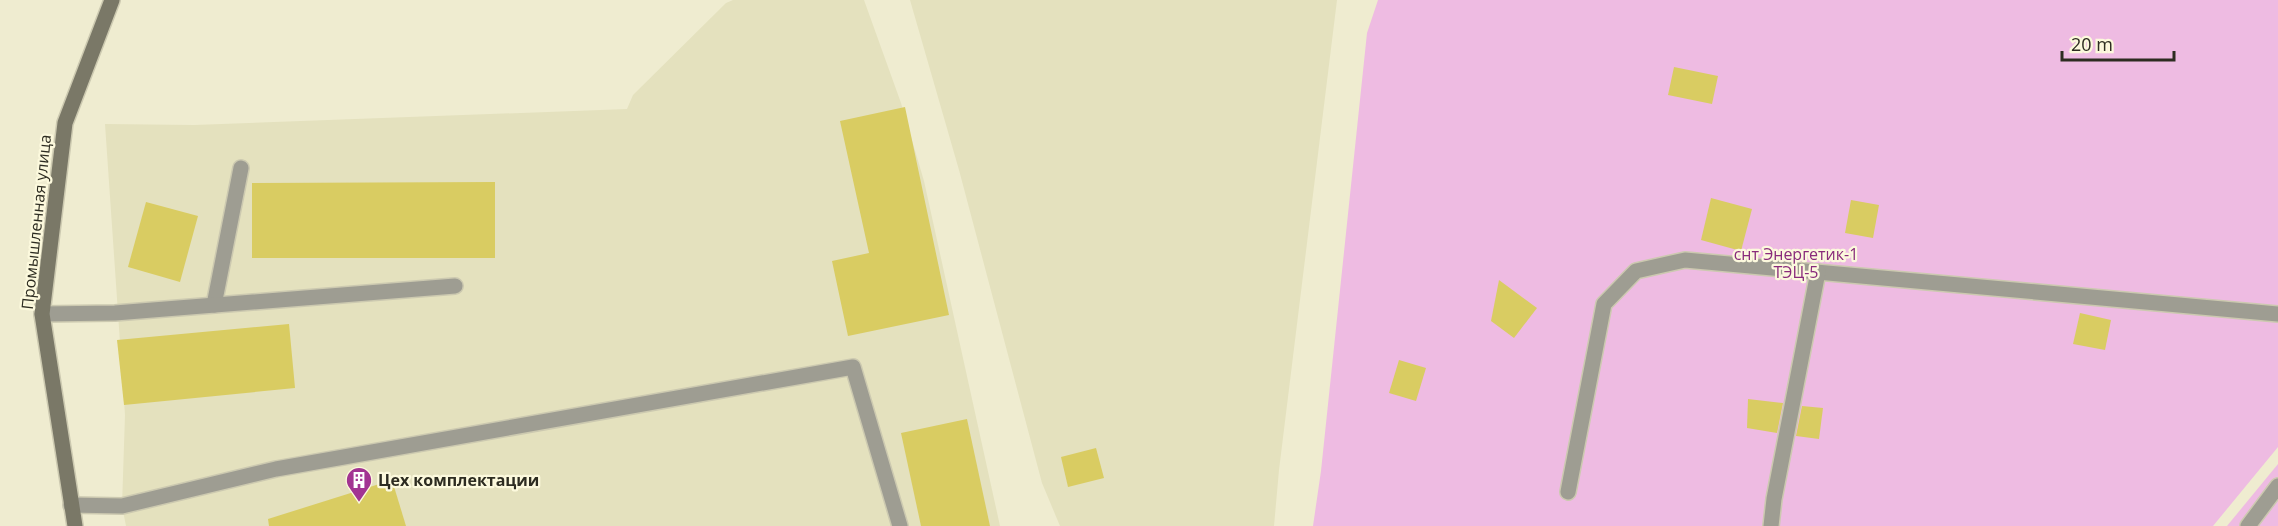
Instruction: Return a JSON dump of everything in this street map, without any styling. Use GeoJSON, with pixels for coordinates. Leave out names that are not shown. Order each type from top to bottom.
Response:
{"type":"FeatureCollection","features":[{"type":"Feature","properties":{"kind":"main road","name":"Промышленная улица"},"geometry":{"type":"LineString","coordinates":[[75,526],[42,314],[65,123],[111,0]]}},
{"type":"Feature","properties":{"kind":"lane"},"geometry":{"type":"LineString","coordinates":[[214,305],[241,168]]}},
{"type":"Feature","properties":{"kind":"lane"},"geometry":{"type":"LineString","coordinates":[[1568,492],[1604,304],[1636,271],[1685,260],[2278,314]]}},
{"type":"Feature","properties":{"kind":"lane"},"geometry":{"type":"LineString","coordinates":[[1771,526],[1818,272]]}},
{"type":"Feature","properties":{"kind":"lane"},"geometry":{"type":"LineString","coordinates":[[42,314],[115,313],[455,286]]}},
{"type":"Feature","properties":{"kind":"lane"},"geometry":{"type":"LineString","coordinates":[[71,505],[122,506],[276,469],[853,367],[900,526]]}},
{"type":"Feature","properties":{"kind":"lane"},"geometry":{"type":"LineString","coordinates":[[2248,526],[2278,486]]}},
{"type":"Feature","properties":{"kind":"shaded area"},"geometry":{"type":"Polygon","coordinates":[[[733,0],[864,0],[901,103],[924,181],[1000,526],[126,526],[122,506],[125,415],[105,124],[194,125],[627,109],[633,95],[726,3],[733,0]]]}},
{"type":"Feature","properties":{"kind":"shaded area"},"geometry":{"type":"Polygon","coordinates":[[[910,0],[1337,0],[1274,526],[1060,526],[1042,483],[959,170],[910,0]]]}},
{"type":"Feature","properties":{"kind":"green space","name":"снт Энергетик-1 ТЭЦ-5"},"geometry":{"type":"Polygon","coordinates":[[[1378,0],[2278,0],[2278,447],[2213,526],[1313,526],[1321,471],[1367,33],[1378,0]]]}},
{"type":"Feature","properties":{"kind":"green space"},"geometry":{"type":"Polygon","coordinates":[[[2278,464],[2278,526],[2227,526],[2278,464]]]}},
{"type":"Feature","properties":{"kind":"building"},"geometry":{"type":"Polygon","coordinates":[[[1674,67],[1718,76],[1712,104],[1668,95],[1674,67]]]}},
{"type":"Feature","properties":{"kind":"building"},"geometry":{"type":"Polygon","coordinates":[[[905,107],[949,315],[848,336],[832,261],[869,253],[840,121],[905,107]]]}},
{"type":"Feature","properties":{"kind":"building"},"geometry":{"type":"Polygon","coordinates":[[[495,182],[495,258],[252,258],[252,183],[495,182]]]}},
{"type":"Feature","properties":{"kind":"building"},"geometry":{"type":"Polygon","coordinates":[[[1711,198],[1752,209],[1741,251],[1701,240],[1711,198]]]}},
{"type":"Feature","properties":{"kind":"building"},"geometry":{"type":"Polygon","coordinates":[[[1851,200],[1879,205],[1873,238],[1845,233],[1851,200]]]}},
{"type":"Feature","properties":{"kind":"building"},"geometry":{"type":"Polygon","coordinates":[[[146,202],[198,216],[180,282],[128,267],[146,202]]]}},
{"type":"Feature","properties":{"kind":"building"},"geometry":{"type":"Polygon","coordinates":[[[1499,280],[1537,308],[1514,338],[1491,321],[1499,280]]]}},
{"type":"Feature","properties":{"kind":"building"},"geometry":{"type":"Polygon","coordinates":[[[2080,313],[2111,320],[2105,350],[2073,344],[2080,313]]]}},
{"type":"Feature","properties":{"kind":"building"},"geometry":{"type":"Polygon","coordinates":[[[289,324],[295,388],[124,405],[117,340],[289,324]]]}},
{"type":"Feature","properties":{"kind":"building"},"geometry":{"type":"Polygon","coordinates":[[[1399,360],[1426,368],[1416,401],[1389,393],[1399,360]]]}},
{"type":"Feature","properties":{"kind":"building"},"geometry":{"type":"Polygon","coordinates":[[[1748,399],[1783,403],[1777,433],[1747,428],[1748,399]]]}},
{"type":"Feature","properties":{"kind":"building"},"geometry":{"type":"Polygon","coordinates":[[[1802,406],[1823,408],[1819,439],[1796,436],[1802,406]]]}},
{"type":"Feature","properties":{"kind":"building"},"geometry":{"type":"Polygon","coordinates":[[[967,419],[990,526],[921,526],[901,433],[967,419]]]}},
{"type":"Feature","properties":{"kind":"building"},"geometry":{"type":"Polygon","coordinates":[[[1096,448],[1104,478],[1068,487],[1061,457],[1096,448]]]}},
{"type":"Feature","properties":{"kind":"building","name":"Цех комплектации"},"geometry":{"type":"Polygon","coordinates":[[[392,480],[406,526],[269,526],[268,519],[392,480]]]}},
{"type":"Feature","properties":{"kind":"place","name":"Цех комплектации"},"geometry":{"type":"Point","coordinates":[359,503]}}]}
